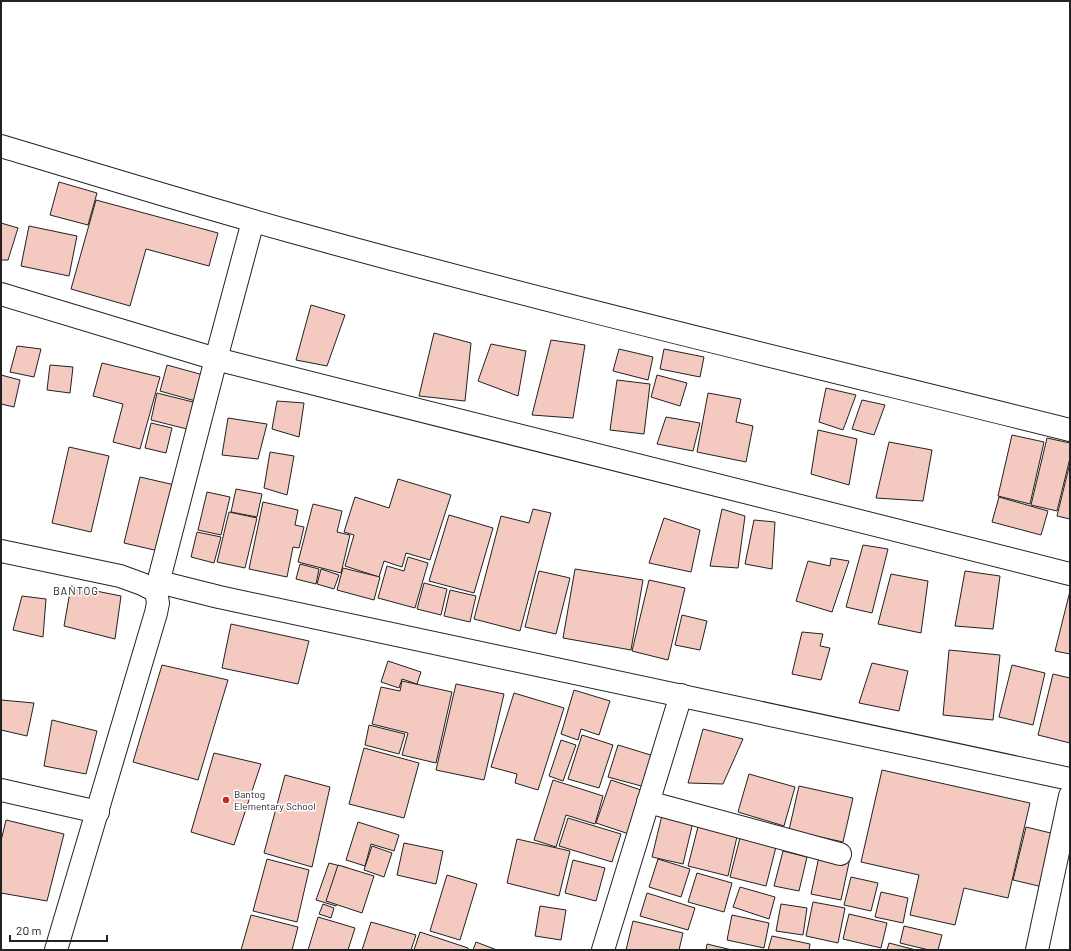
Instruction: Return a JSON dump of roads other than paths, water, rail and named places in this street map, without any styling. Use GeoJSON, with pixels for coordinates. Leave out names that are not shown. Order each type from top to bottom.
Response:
{"type":"FeatureCollection","features":[{"type":"Feature","properties":{"kind":"street"},"geometry":{"type":"LineString","coordinates":[[1,146],[253,221],[510,290],[1070,430]]}},
{"type":"Feature","properties":{"kind":"street"},"geometry":{"type":"LineString","coordinates":[[56,950],[156,614],[158,587],[216,358],[253,221]]}},
{"type":"Feature","properties":{"kind":"street"},"geometry":{"type":"LineString","coordinates":[[1,294],[216,358],[1070,574]]}},
{"type":"Feature","properties":{"kind":"street"},"geometry":{"type":"LineString","coordinates":[[1,551],[120,576],[142,584],[219,597],[1070,778]]}},
{"type":"Feature","properties":{"kind":"street"},"geometry":{"type":"LineString","coordinates":[[603,950],[681,695]]}},
{"type":"Feature","properties":{"kind":"street"},"geometry":{"type":"LineString","coordinates":[[1,790],[98,812]]}},
{"type":"Feature","properties":{"kind":"street"},"geometry":{"type":"LineString","coordinates":[[1037,950],[1070,796]]}},
{"type":"Feature","properties":{"kind":"street"},"geometry":{"type":"LineString","coordinates":[[648,802],[840,854]]}},
{"type":"Feature","properties":{"kind":"place","name":"Bantog Elementary School"},"geometry":{"type":"Point","coordinates":[226,800]}},
{"type":"Feature","properties":{"kind":"district","name":"BANTOG"},"geometry":{"type":"Point","coordinates":[76,591]}}]}
